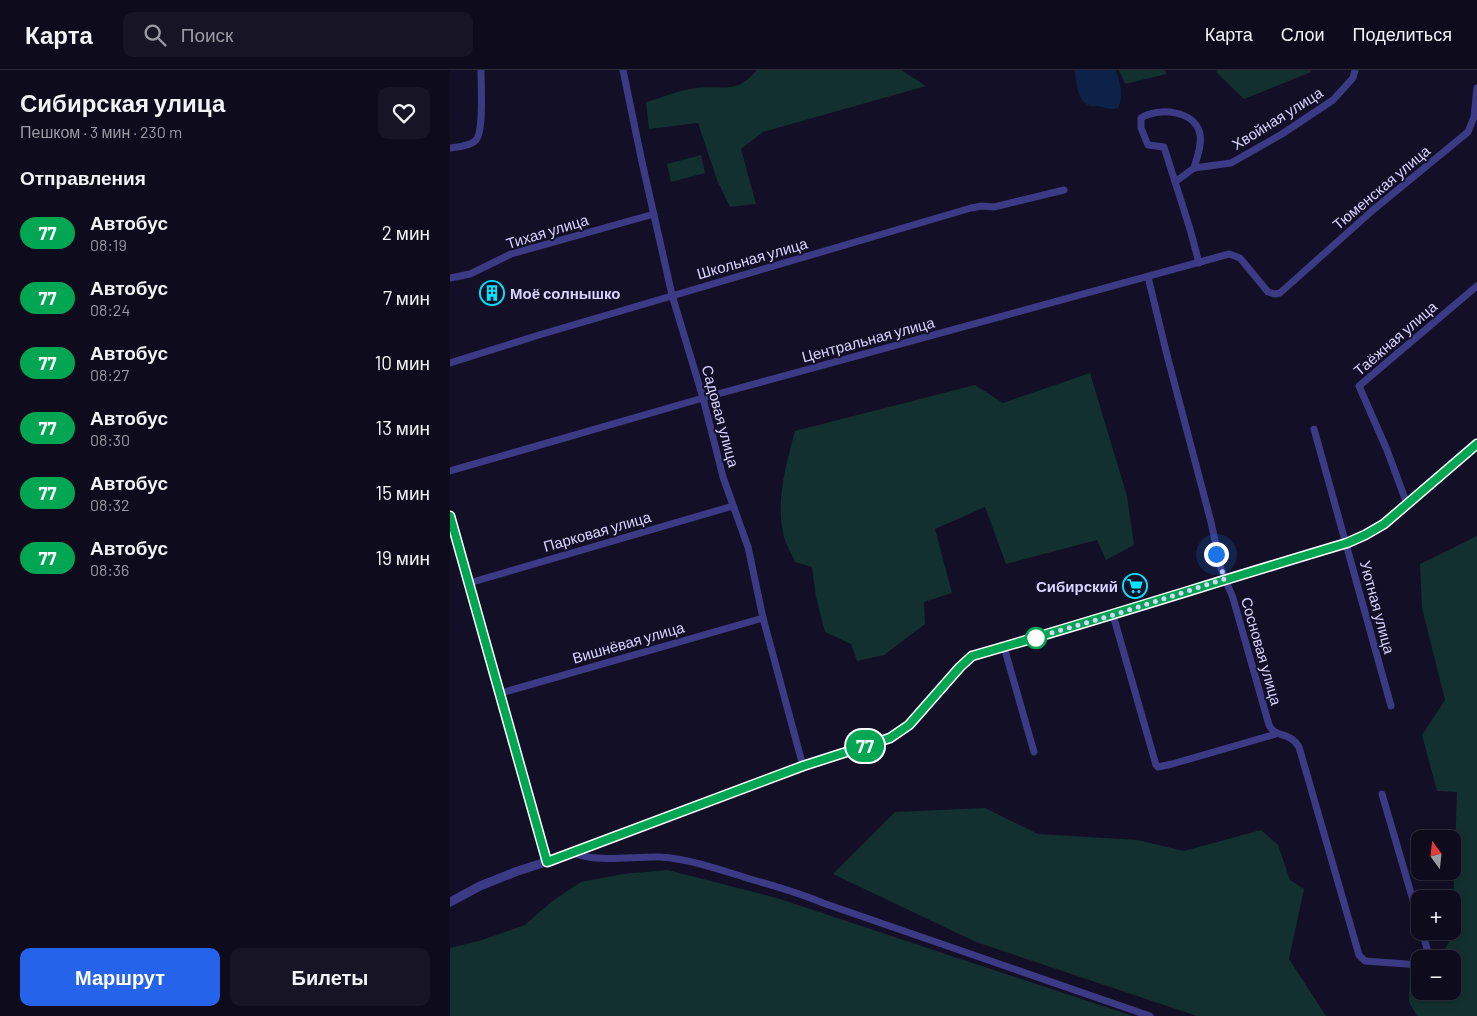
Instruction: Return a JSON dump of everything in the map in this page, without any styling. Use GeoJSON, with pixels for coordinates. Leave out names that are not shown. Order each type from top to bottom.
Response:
{"type":"FeatureCollection","features":[{"type":"Feature","properties":{"kind":"street"},"geometry":{"type":"LineString","coordinates":[[450,148],[470,143],[477,138],[481,121],[481,70]]}},
{"type":"Feature","properties":{"kind":"street","name":"Садовая улица"},"geometry":{"type":"LineString","coordinates":[[623,70],[672,295],[704,398],[723,477],[748,547],[763,618],[803,766]]}},
{"type":"Feature","properties":{"kind":"street","name":"Хвойная улица"},"geometry":{"type":"LineString","coordinates":[[1194,168],[1231,163],[1282,134],[1333,100],[1353,78],[1356,70]]}},
{"type":"Feature","properties":{"kind":"street","name":"Тюменская улица"},"geometry":{"type":"LineString","coordinates":[[1280,293],[1373,210],[1468,132],[1475,117],[1477,88]]}},
{"type":"Feature","properties":{"kind":"street"},"geometry":{"type":"LineString","coordinates":[[1176,182],[1194,168],[1200,149],[1200,133],[1189,118],[1167,111],[1147,115],[1141,118],[1142,128],[1148,145],[1164,147],[1199,263]]}},
{"type":"Feature","properties":{"kind":"street","name":"Школьная улица"},"geometry":{"type":"LineString","coordinates":[[450,363],[672,295],[970,208],[982,206],[994,208],[1064,190]]}},
{"type":"Feature","properties":{"kind":"street","name":"Тихая улица"},"geometry":{"type":"LineString","coordinates":[[450,278],[470,274],[511,254],[654,214]]}},
{"type":"Feature","properties":{"kind":"street","name":"Центральная улица"},"geometry":{"type":"LineString","coordinates":[[450,471],[704,398],[1229,254],[1240,258],[1268,292],[1280,293]]}},
{"type":"Feature","properties":{"kind":"street","name":"Сосновая улица"},"geometry":{"type":"LineString","coordinates":[[1148,277],[1211,522],[1216,554],[1233,598],[1269,725],[1276,734]]}},
{"type":"Feature","properties":{"kind":"street","name":"Таёжная улица"},"geometry":{"type":"LineString","coordinates":[[1407,504],[1387,450],[1359,386],[1477,286]]}},
{"type":"Feature","properties":{"kind":"street","name":"Уютная улица"},"geometry":{"type":"LineString","coordinates":[[1314,429],[1391,706]]}},
{"type":"Feature","properties":{"kind":"street"},"geometry":{"type":"LineString","coordinates":[[450,902],[489,882],[515,872],[573,853],[803,766],[890,738],[909,725],[972,656],[1347,543],[1365,535],[1384,524],[1477,444]]}},
{"type":"Feature","properties":{"kind":"street","name":"Парковая улица"},"geometry":{"type":"LineString","coordinates":[[469,582],[733,506]]}},
{"type":"Feature","properties":{"kind":"street"},"geometry":{"type":"LineString","coordinates":[[450,516],[547,862]]}},
{"type":"Feature","properties":{"kind":"street"},"geometry":{"type":"LineString","coordinates":[[1113,615],[1156,765],[1158,767],[1172,764],[1276,734],[1290,738],[1299,747],[1359,955],[1365,961],[1411,964]]}},
{"type":"Feature","properties":{"kind":"street","name":"Вишнёвая улица"},"geometry":{"type":"LineString","coordinates":[[501,693],[763,618]]}},
{"type":"Feature","properties":{"kind":"street"},"geometry":{"type":"LineString","coordinates":[[1004,647],[1034,752]]}},
{"type":"Feature","properties":{"kind":"street"},"geometry":{"type":"LineString","coordinates":[[1382,794],[1411,893]]}},
{"type":"Feature","properties":{"kind":"street"},"geometry":{"type":"LineString","coordinates":[[573,853],[584,858],[660,857],[691,862],[725,871],[803,895],[1150,1016]]}},
{"type":"Feature","properties":{"kind":"green space"},"geometry":{"type":"Polygon","coordinates":[[[757,70],[901,70],[926,86],[763,132],[741,149],[756,204],[730,207],[717,180],[698,123],[649,129],[646,102],[690,89],[736,86],[749,78],[757,70]]]}},
{"type":"Feature","properties":{"kind":"green space"},"geometry":{"type":"Polygon","coordinates":[[[1119,70],[1165,70],[1167,74],[1125,84],[1119,70]]]}},
{"type":"Feature","properties":{"kind":"green space"},"geometry":{"type":"Polygon","coordinates":[[[1217,70],[1310,70],[1311,72],[1244,99],[1216,72],[1217,70]]]}},
{"type":"Feature","properties":{"kind":"green space"},"geometry":{"type":"Polygon","coordinates":[[[701,155],[705,173],[671,182],[667,164],[701,155]]]}},
{"type":"Feature","properties":{"kind":"green space"},"geometry":{"type":"Polygon","coordinates":[[[1090,373],[1127,496],[1134,545],[1106,560],[1097,540],[1006,564],[985,507],[935,529],[952,593],[924,602],[925,624],[884,655],[857,661],[851,644],[825,632],[816,597],[812,567],[795,562],[785,540],[782,524],[781,497],[795,431],[975,385],[1003,403],[1090,373]]]}},
{"type":"Feature","properties":{"kind":"green space"},"geometry":{"type":"Polygon","coordinates":[[[1477,536],[1477,1016],[1417,1016],[1409,1002],[1411,961],[1411,1000],[1461,1000],[1461,950],[1444,950],[1450,940],[1461,940],[1461,890],[1454,890],[1454,880],[1461,880],[1461,830],[1456,830],[1457,792],[1437,791],[1422,735],[1445,700],[1422,608],[1420,564],[1477,536]]]}},
{"type":"Feature","properties":{"kind":"green space"},"geometry":{"type":"Polygon","coordinates":[[[985,808],[1038,834],[1137,840],[1184,851],[1261,830],[1278,845],[1290,880],[1304,889],[1289,959],[1326,1016],[1197,1016],[976,942],[833,874],[895,812],[985,808]]]}},
{"type":"Feature","properties":{"kind":"green space"},"geometry":{"type":"Polygon","coordinates":[[[668,870],[777,898],[1133,1016],[450,1016],[450,948],[482,940],[525,925],[551,902],[581,882],[623,874],[668,870]]]}},
{"type":"Feature","properties":{"kind":"water"},"geometry":{"type":"Polygon","coordinates":[[[1075,70],[1116,70],[1121,94],[1118,108],[1110,109],[1086,104],[1078,91],[1075,70]]]}},
{"type":"Feature","properties":{"kind":"bus line","name":"77"},"geometry":{"type":"LineString","coordinates":[[450,516],[547,862],[803,766],[890,738],[909,725],[972,656],[1347,543],[1365,535],[1384,524],[1477,444]]}},
{"type":"Feature","properties":{"kind":"place","name":"Моё солнышко"},"geometry":{"type":"Point","coordinates":[492,293]}},
{"type":"Feature","properties":{"kind":"place","name":"Сибирский"},"geometry":{"type":"Point","coordinates":[1135,586]}},
{"type":"Feature","properties":{"kind":"route"},"geometry":{"type":"LineString","coordinates":[[1036,638],[1031,639],[1225,579],[1216,554]]}}]}
